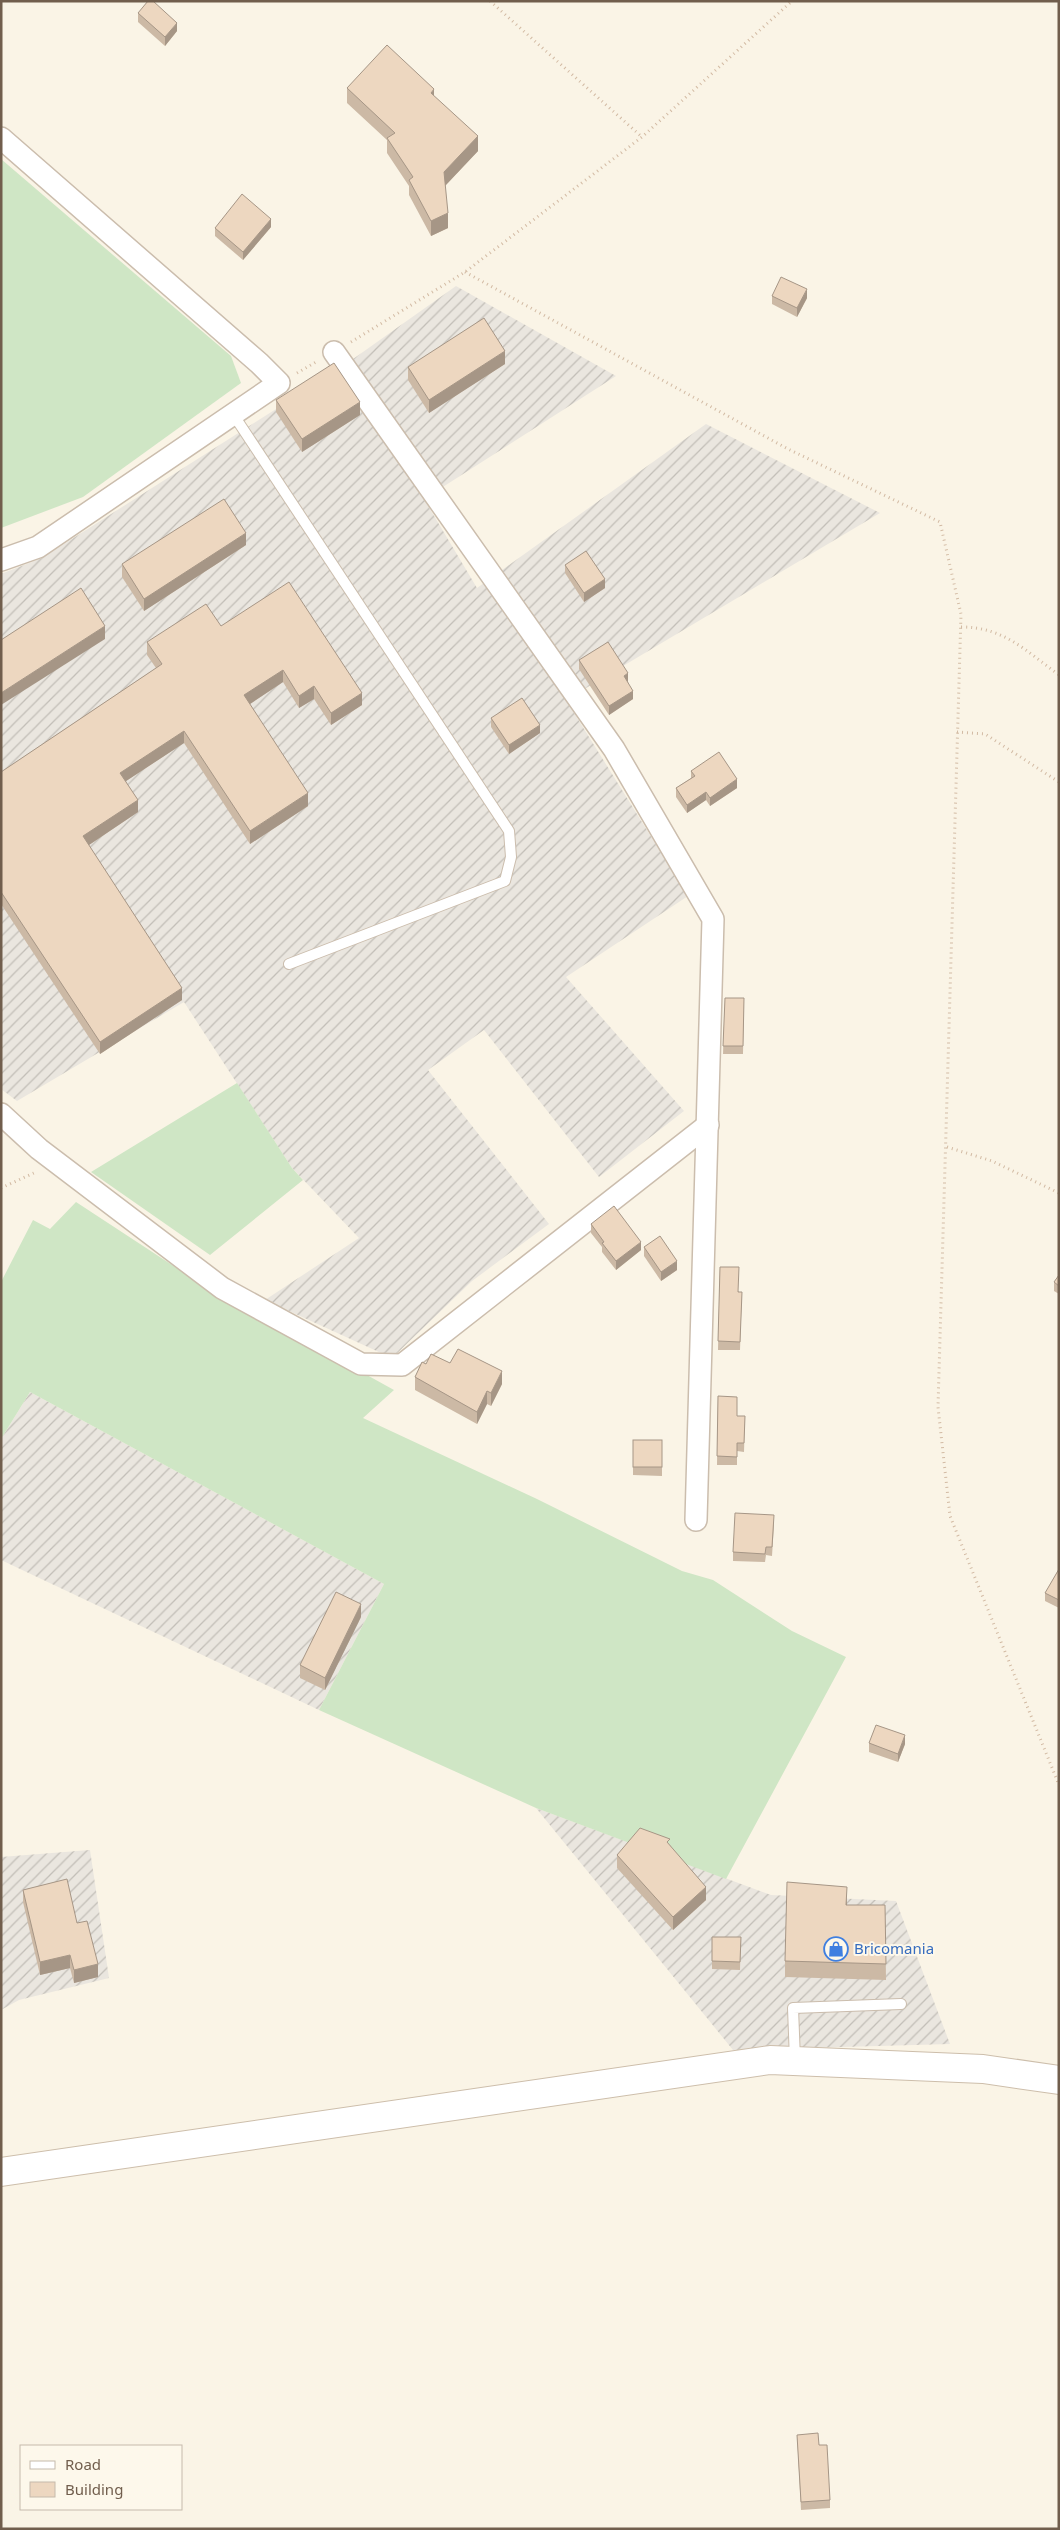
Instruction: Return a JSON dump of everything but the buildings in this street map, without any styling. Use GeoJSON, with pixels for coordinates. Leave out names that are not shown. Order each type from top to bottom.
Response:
{"type":"FeatureCollection","features":[{"type":"Feature","properties":{"kind":"main road"},"geometry":{"type":"LineString","coordinates":[[1,2172],[770,2060],[983,2069],[1059,2080]]}},
{"type":"Feature","properties":{"kind":"street"},"geometry":{"type":"LineString","coordinates":[[1,138],[259,363],[279,383],[38,547],[1,560]]}},
{"type":"Feature","properties":{"kind":"street"},"geometry":{"type":"LineString","coordinates":[[334,352],[614,749],[712,919],[696,1520]]}},
{"type":"Feature","properties":{"kind":"street"},"geometry":{"type":"LineString","coordinates":[[1,1114],[39,1149],[222,1288],[361,1364],[402,1366],[708,1124]]}},
{"type":"Feature","properties":{"kind":"lane"},"geometry":{"type":"LineString","coordinates":[[233,414],[509,831],[511,857],[505,881],[289,964]]}},
{"type":"Feature","properties":{"kind":"lane"},"geometry":{"type":"LineString","coordinates":[[795,2060],[793,2008],[901,2004]]}},
{"type":"Feature","properties":{"kind":"path"},"geometry":{"type":"LineString","coordinates":[[490,1],[642,137]]}},
{"type":"Feature","properties":{"kind":"path"},"geometry":{"type":"LineString","coordinates":[[279,383],[334,352],[465,272],[642,137],[792,1]]}},
{"type":"Feature","properties":{"kind":"path"},"geometry":{"type":"LineString","coordinates":[[465,272],[788,449],[940,522],[961,614],[938,1407],[950,1516],[1059,1785]]}},
{"type":"Feature","properties":{"kind":"path"},"geometry":{"type":"LineString","coordinates":[[960,627],[980,627],[1012,640],[1059,675]]}},
{"type":"Feature","properties":{"kind":"path"},"geometry":{"type":"LineString","coordinates":[[958,732],[984,734],[1059,782]]}},
{"type":"Feature","properties":{"kind":"path"},"geometry":{"type":"LineString","coordinates":[[947,1147],[992,1161],[1059,1193]]}},
{"type":"Feature","properties":{"kind":"path"},"geometry":{"type":"LineString","coordinates":[[1,1188],[57,1162]]}},
{"type":"Feature","properties":{"kind":"shaded area"},"geometry":{"type":"Polygon","coordinates":[[[456,286],[616,376],[424,499],[477,588],[706,424],[880,513],[566,700],[688,896],[566,977],[684,1111],[599,1177],[484,1030],[428,1070],[549,1224],[472,1281],[392,1358],[265,1300],[359,1238],[292,1168],[184,1002],[17,1101],[1,1089],[1,574],[42,558],[339,369],[456,286]]]}},
{"type":"Feature","properties":{"kind":"shaded area"},"geometry":{"type":"Polygon","coordinates":[[[30,1392],[384,1584],[319,1710],[1,1560],[1,1439],[30,1392]]]}},
{"type":"Feature","properties":{"kind":"shaded area"},"geometry":{"type":"Polygon","coordinates":[[[536,1808],[771,1895],[896,1901],[950,2044],[733,2050],[536,1808]]]}},
{"type":"Feature","properties":{"kind":"shaded area"},"geometry":{"type":"Polygon","coordinates":[[[90,1850],[109,1978],[19,2000],[1,2010],[1,1857],[90,1850]]]}},
{"type":"Feature","properties":{"kind":"green space"},"geometry":{"type":"Polygon","coordinates":[[[1,159],[231,356],[241,383],[83,497],[1,528],[1,159]]]}},
{"type":"Feature","properties":{"kind":"green space"},"geometry":{"type":"Polygon","coordinates":[[[237,1083],[292,1168],[303,1180],[210,1255],[91,1172],[237,1083]]]}},
{"type":"Feature","properties":{"kind":"green space"},"geometry":{"type":"Polygon","coordinates":[[[76,1202],[195,1280],[394,1390],[363,1418],[537,1499],[682,1571],[713,1580],[792,1631],[846,1657],[726,1879],[536,1808],[319,1710],[384,1584],[30,1392],[1,1439],[1,1282],[33,1220],[50,1229],[76,1202]]]}},
{"type":"Feature","properties":{"kind":"place","name":"Bricomania"},"geometry":{"type":"Point","coordinates":[836,1949]}}]}
